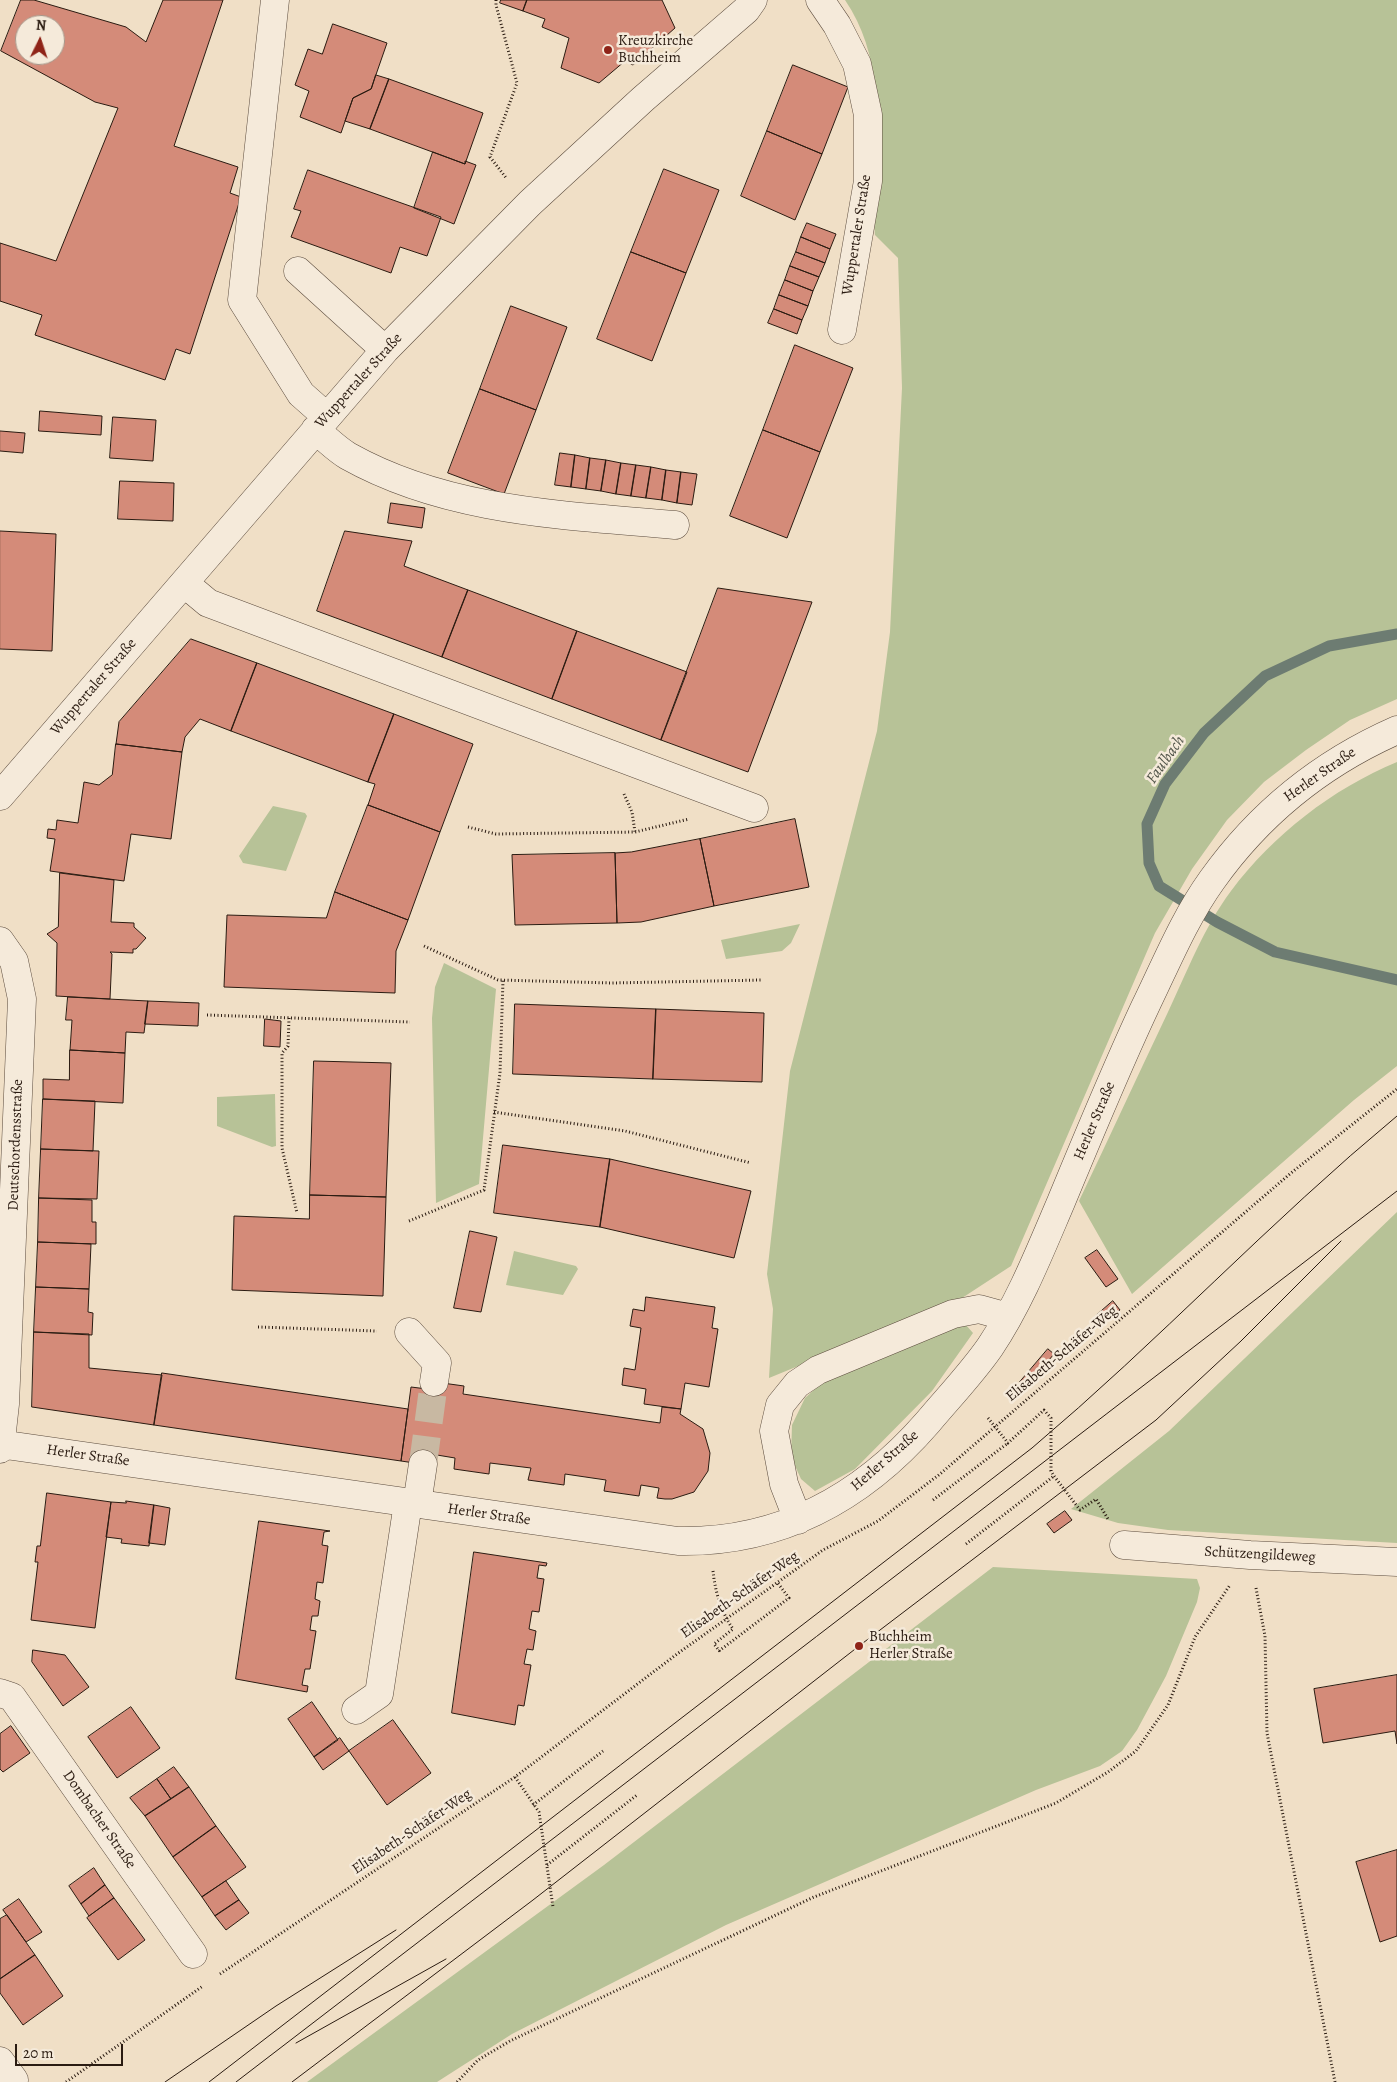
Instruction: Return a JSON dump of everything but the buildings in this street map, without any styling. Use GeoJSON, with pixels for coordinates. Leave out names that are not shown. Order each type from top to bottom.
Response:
{"type":"FeatureCollection","features":[{"type":"Feature","properties":{"kind":"street"},"geometry":{"type":"LineString","coordinates":[[274,0],[242,300],[321,423],[347,455],[414,486],[472,502],[525,511],[675,525]]}},
{"type":"Feature","properties":{"kind":"street","name":"Wuppertaler Straße"},"geometry":{"type":"LineString","coordinates":[[0,796],[385,350],[530,203],[643,99],[746,10],[753,0]]}},
{"type":"Feature","properties":{"kind":"street","name":"Wuppertaler Straße"},"geometry":{"type":"LineString","coordinates":[[820,0],[837,25],[857,64],[868,115],[868,181],[842,330]]}},
{"type":"Feature","properties":{"kind":"street"},"geometry":{"type":"LineString","coordinates":[[298,271],[385,350]]}},
{"type":"Feature","properties":{"kind":"street"},"geometry":{"type":"LineString","coordinates":[[184,583],[208,604],[754,808]]}},
{"type":"Feature","properties":{"kind":"street","name":"Herler Straße"},"geometry":{"type":"LineString","coordinates":[[0,1444],[678,1542],[710,1542],[752,1535],[798,1520],[831,1504],[864,1483],[909,1443],[974,1367],[1008,1317],[1031,1273],[1124,1053],[1178,938],[1212,880],[1246,837],[1281,802],[1321,772],[1364,745],[1397,730]]}},
{"type":"Feature","properties":{"kind":"street","name":"Deutschordensstraße"},"geometry":{"type":"LineString","coordinates":[[0,941],[14,961],[22,999],[6,1394],[0,1444]]}},
{"type":"Feature","properties":{"kind":"street"},"geometry":{"type":"LineString","coordinates":[[798,1520],[784,1484],[774,1431],[780,1405],[797,1384],[818,1370],[953,1314],[979,1309],[1008,1317]]}},
{"type":"Feature","properties":{"kind":"street"},"geometry":{"type":"LineString","coordinates":[[408,1332],[437,1363],[434,1382]]}},
{"type":"Feature","properties":{"kind":"street"},"geometry":{"type":"LineString","coordinates":[[0,1444],[0,1449]]}},
{"type":"Feature","properties":{"kind":"street"},"geometry":{"type":"LineString","coordinates":[[356,1710],[379,1694],[412,1504],[423,1464]]}},
{"type":"Feature","properties":{"kind":"street","name":"Schützengildeweg"},"geometry":{"type":"LineString","coordinates":[[1124,1545],[1250,1555],[1397,1562]]}},
{"type":"Feature","properties":{"kind":"street","name":"Dombacher Straße"},"geometry":{"type":"LineString","coordinates":[[0,1693],[12,1697],[193,1954]]}},
{"type":"Feature","properties":{"kind":"path"},"geometry":{"type":"LineString","coordinates":[[496,0],[517,83],[490,157],[530,203]]}},
{"type":"Feature","properties":{"kind":"path"},"geometry":{"type":"LineString","coordinates":[[468,827],[496,834],[635,832],[696,817]]}},
{"type":"Feature","properties":{"kind":"path"},"geometry":{"type":"LineString","coordinates":[[424,946],[503,980],[612,983],[762,980]]}},
{"type":"Feature","properties":{"kind":"path"},"geometry":{"type":"LineString","coordinates":[[409,1221],[484,1190],[500,1073],[503,980]]}},
{"type":"Feature","properties":{"kind":"path"},"geometry":{"type":"LineString","coordinates":[[207,1015],[410,1022]]}},
{"type":"Feature","properties":{"kind":"path"},"geometry":{"type":"LineString","coordinates":[[289,1018],[288,1046],[282,1053],[282,1148],[297,1213]]}},
{"type":"Feature","properties":{"kind":"path","name":"Elisabeth-Schäfer-Weg"},"geometry":{"type":"LineString","coordinates":[[212,1979],[515,1777],[726,1619],[823,1550],[878,1521],[940,1474],[1291,1173],[1397,1089]]}},
{"type":"Feature","properties":{"kind":"path"},"geometry":{"type":"LineString","coordinates":[[494,1112],[625,1131],[751,1163]]}},
{"type":"Feature","properties":{"kind":"path"},"geometry":{"type":"LineString","coordinates":[[258,1327],[408,1332]]}},
{"type":"Feature","properties":{"kind":"path"},"geometry":{"type":"LineString","coordinates":[[933,1500],[1008,1443],[1044,1410],[1051,1418],[1052,1471],[1054,1476],[1080,1510],[1096,1499],[1124,1545]]}},
{"type":"Feature","properties":{"kind":"path"},"geometry":{"type":"LineString","coordinates":[[988,1418],[1008,1443]]}},
{"type":"Feature","properties":{"kind":"path"},"geometry":{"type":"LineString","coordinates":[[966,1544],[1054,1476]]}},
{"type":"Feature","properties":{"kind":"path"},"geometry":{"type":"LineString","coordinates":[[710,1542],[714,1585],[726,1619],[734,1629],[714,1644],[720,1652],[789,1598],[777,1582]]}},
{"type":"Feature","properties":{"kind":"path"},"geometry":{"type":"LineString","coordinates":[[457,2082],[478,2060],[510,2041],[814,1897],[1056,1803],[1108,1772],[1136,1752],[1168,1705],[1195,1637],[1250,1555]]}},
{"type":"Feature","properties":{"kind":"path"},"geometry":{"type":"LineString","coordinates":[[1250,1555],[1265,1636],[1266,1733],[1335,2082]]}},
{"type":"Feature","properties":{"kind":"path"},"geometry":{"type":"LineString","coordinates":[[533,1805],[603,1751]]}},
{"type":"Feature","properties":{"kind":"path"},"geometry":{"type":"LineString","coordinates":[[515,1777],[539,1812],[553,1907]]}},
{"type":"Feature","properties":{"kind":"path"},"geometry":{"type":"LineString","coordinates":[[546,1866],[637,1795]]}},
{"type":"Feature","properties":{"kind":"path"},"geometry":{"type":"LineString","coordinates":[[66,2082],[204,1985]]}},
{"type":"Feature","properties":{"kind":"green space"},"geometry":{"type":"Polygon","coordinates":[[[845,0],[1397,0],[1397,699],[1350,720],[1264,782],[1227,820],[1192,869],[1155,933],[1011,1266],[959,1300],[769,1378],[773,1309],[767,1274],[790,1071],[877,731],[890,632],[902,388],[898,258],[875,235],[877,111],[875,88],[866,42],[845,0]]]}},
{"type":"Feature","properties":{"kind":"green space"},"geometry":{"type":"Polygon","coordinates":[[[1397,762],[1397,1066],[1354,1100],[1132,1294],[1079,1201],[1212,919],[1248,870],[1305,816],[1350,786],[1397,762]]]}},
{"type":"Feature","properties":{"kind":"green space"},"geometry":{"type":"Polygon","coordinates":[[[273,806],[305,813],[307,816],[286,871],[243,863],[239,856],[273,806]]]}},
{"type":"Feature","properties":{"kind":"green space"},"geometry":{"type":"Polygon","coordinates":[[[800,924],[791,943],[782,951],[726,959],[721,940],[800,924]]]}},
{"type":"Feature","properties":{"kind":"green space"},"geometry":{"type":"Polygon","coordinates":[[[444,963],[496,989],[479,1184],[436,1203],[432,1018],[435,987],[444,963]]]}},
{"type":"Feature","properties":{"kind":"green space"},"geometry":{"type":"Polygon","coordinates":[[[275,1094],[276,1146],[272,1147],[217,1126],[217,1097],[275,1094]]]}},
{"type":"Feature","properties":{"kind":"green space"},"geometry":{"type":"Polygon","coordinates":[[[1397,1212],[1397,1543],[1168,1530],[1118,1523],[1071,1509],[1169,1431],[1397,1212]]]}},
{"type":"Feature","properties":{"kind":"green space"},"geometry":{"type":"Polygon","coordinates":[[[514,1251],[576,1266],[578,1269],[563,1295],[506,1285],[514,1251]]]}},
{"type":"Feature","properties":{"kind":"green space"},"geometry":{"type":"Polygon","coordinates":[[[956,1325],[966,1325],[973,1333],[932,1391],[855,1469],[815,1491],[801,1479],[791,1457],[792,1425],[805,1398],[825,1380],[956,1325]]]}},
{"type":"Feature","properties":{"kind":"green space"},"geometry":{"type":"Polygon","coordinates":[[[993,1567],[1197,1579],[1200,1588],[1197,1602],[1166,1676],[1137,1730],[1122,1751],[1100,1766],[1036,1790],[726,1925],[512,2034],[437,2082],[307,2082],[604,1865],[993,1567]]]}},
{"type":"Feature","properties":{"kind":"waterway","name":"Faulbach"},"geometry":{"type":"LineString","coordinates":[[1397,634],[1329,646],[1265,676],[1204,733],[1165,784],[1147,824],[1149,863],[1159,886],[1217,922],[1275,952],[1397,980]]}},
{"type":"Feature","properties":{"kind":"tunnel"},"geometry":{"type":"LineString","coordinates":[[423,1464],[434,1382]]}},
{"type":"Feature","properties":{"kind":"tram line"},"geometry":{"type":"LineString","coordinates":[[209,2082],[1032,1448],[1079,1408],[1304,1197],[1397,1116]]}},
{"type":"Feature","properties":{"kind":"tram line"},"geometry":{"type":"LineString","coordinates":[[236,2082],[1397,1191]]}},
{"type":"Feature","properties":{"kind":"tram line"},"geometry":{"type":"LineString","coordinates":[[292,2082],[533,1900],[859,1646],[1156,1420],[1241,1341],[1341,1241]]}},
{"type":"Feature","properties":{"kind":"tram line"},"geometry":{"type":"LineString","coordinates":[[165,2082],[276,2006],[396,1930]]}},
{"type":"Feature","properties":{"kind":"tram line"},"geometry":{"type":"LineString","coordinates":[[296,2043],[446,1959]]}},
{"type":"Feature","properties":{"kind":"place","name":"Kreuzkirche Buchheim"},"geometry":{"type":"Point","coordinates":[608,50]}},
{"type":"Feature","properties":{"kind":"place","name":"Buchheim Herler Straße"},"geometry":{"type":"Point","coordinates":[859,1646]}}]}
